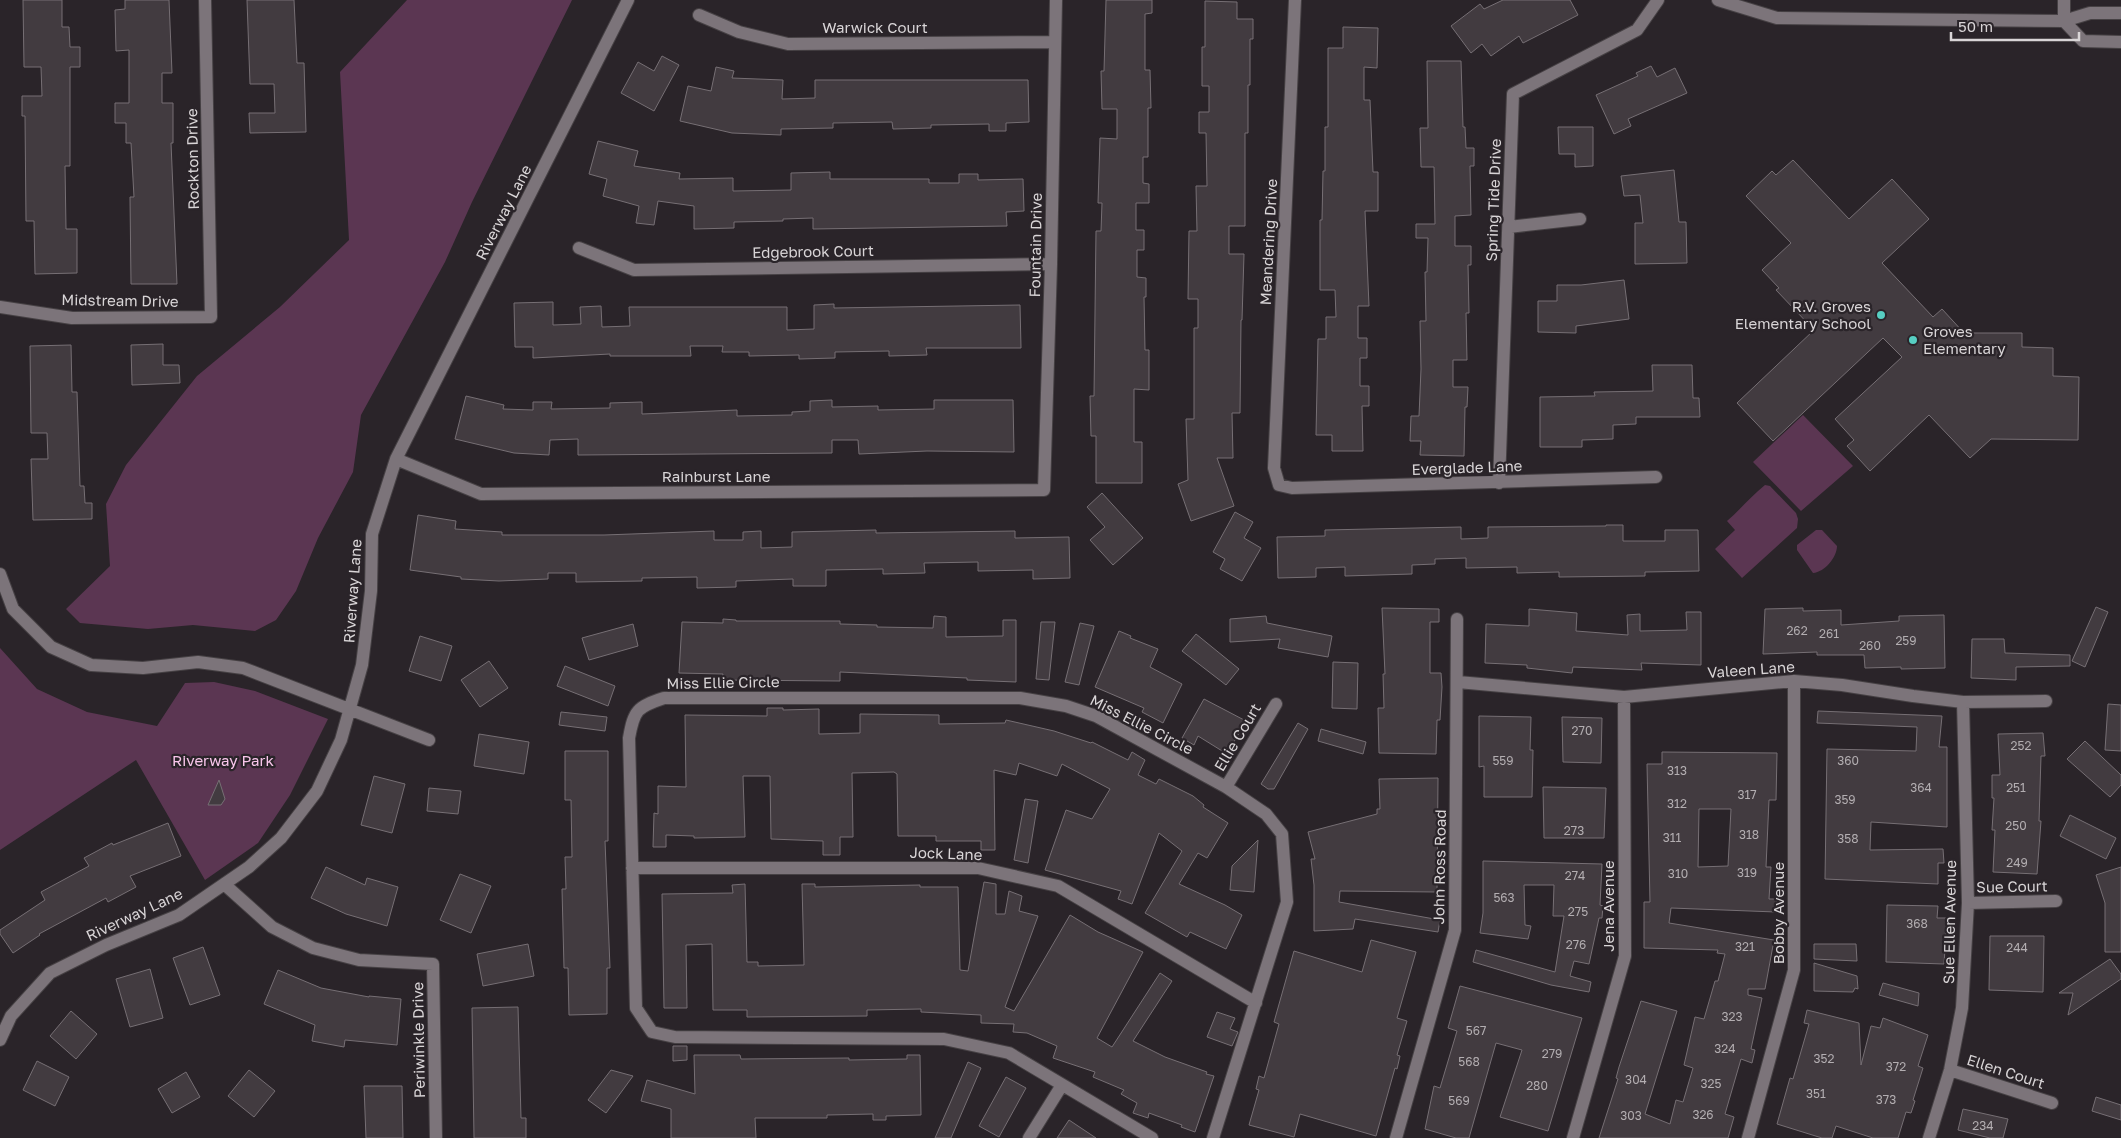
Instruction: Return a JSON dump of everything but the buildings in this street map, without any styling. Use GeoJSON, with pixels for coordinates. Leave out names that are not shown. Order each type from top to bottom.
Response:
{"type":"FeatureCollection","features":[{"type":"Feature","properties":{"kind":"street","name":"Rockton Drive"},"geometry":{"type":"LineString","coordinates":[[205,0],[211,317]]}},
{"type":"Feature","properties":{"kind":"street","name":"Riverway Lane"},"geometry":{"type":"LineString","coordinates":[[0,1040],[11,1016],[50,973],[106,945],[179,914],[249,867],[280,838],[317,791],[341,740],[362,665],[371,591],[372,534],[396,459],[628,0]]}},
{"type":"Feature","properties":{"kind":"street","name":"Fountain Drive"},"geometry":{"type":"LineString","coordinates":[[1044,490],[1052,264],[1056,0]]}},
{"type":"Feature","properties":{"kind":"street","name":"Meandering Drive"},"geometry":{"type":"LineString","coordinates":[[1279,485],[1274,468],[1295,0]]}},
{"type":"Feature","properties":{"kind":"street","name":"Spring Tide Drive"},"geometry":{"type":"LineString","coordinates":[[1499,483],[1514,94],[1637,30],[1658,0]]}},
{"type":"Feature","properties":{"kind":"street"},"geometry":{"type":"LineString","coordinates":[[1718,0],[1777,18],[2064,21],[2090,13],[2121,14]]}},
{"type":"Feature","properties":{"kind":"street"},"geometry":{"type":"LineString","coordinates":[[2064,0],[2064,21],[2083,41],[2121,42]]}},
{"type":"Feature","properties":{"kind":"street","name":"Warwick Court"},"geometry":{"type":"LineString","coordinates":[[699,16],[739,32],[788,44],[1055,42]]}},
{"type":"Feature","properties":{"kind":"street"},"geometry":{"type":"LineString","coordinates":[[1509,227],[1580,219]]}},
{"type":"Feature","properties":{"kind":"street","name":"Edgebrook Court"},"geometry":{"type":"LineString","coordinates":[[579,248],[634,270],[1052,264]]}},
{"type":"Feature","properties":{"kind":"street","name":"Midstream Drive"},"geometry":{"type":"LineString","coordinates":[[0,307],[72,318],[211,317]]}},
{"type":"Feature","properties":{"kind":"street","name":"Rainburst Lane"},"geometry":{"type":"LineString","coordinates":[[396,459],[481,494],[1044,490]]}},
{"type":"Feature","properties":{"kind":"street","name":"Everglade Lane"},"geometry":{"type":"LineString","coordinates":[[1279,485],[1292,488],[1656,477]]}},
{"type":"Feature","properties":{"kind":"street"},"geometry":{"type":"LineString","coordinates":[[0,574],[13,608],[51,647],[91,665],[143,668],[198,662],[243,668],[430,740]]}},
{"type":"Feature","properties":{"kind":"street","name":"John Ross Road"},"geometry":{"type":"LineString","coordinates":[[1396,1138],[1455,930],[1457,619]]}},
{"type":"Feature","properties":{"kind":"street","name":"Valeen Lane"},"geometry":{"type":"LineString","coordinates":[[1458,682],[1624,697],[1794,681],[1842,685],[1963,702],[2046,702]]}},
{"type":"Feature","properties":{"kind":"street","name":"Bobby Avenue"},"geometry":{"type":"LineString","coordinates":[[1748,1138],[1794,970],[1794,681]]}},
{"type":"Feature","properties":{"kind":"street","name":"Jena Avenue"},"geometry":{"type":"LineString","coordinates":[[1573,1138],[1625,956],[1624,697]]}},
{"type":"Feature","properties":{"kind":"street","name":"Miss Ellie Circle"},"geometry":{"type":"LineString","coordinates":[[1152,1138],[1009,1052],[944,1039],[675,1037],[652,1032],[636,1008],[629,738],[633,716],[646,704],[664,698],[1020,698],[1066,706],[1096,716],[1226,786],[1266,814],[1282,834],[1287,902],[1213,1138]]}},
{"type":"Feature","properties":{"kind":"street","name":"Sue Ellen Avenue"},"geometry":{"type":"LineString","coordinates":[[1930,1138],[1950,1070],[1962,1008],[1968,903],[1963,702]]}},
{"type":"Feature","properties":{"kind":"street","name":"Ellie Court"},"geometry":{"type":"LineString","coordinates":[[1226,786],[1276,704]]}},
{"type":"Feature","properties":{"kind":"street","name":"Jock Lane"},"geometry":{"type":"LineString","coordinates":[[632,868],[978,868],[1058,886],[1256,1003]]}},
{"type":"Feature","properties":{"kind":"street","name":"Periwinkle Drive"},"geometry":{"type":"LineString","coordinates":[[224,884],[272,927],[313,948],[359,960],[433,964],[436,1138]]}},
{"type":"Feature","properties":{"kind":"street","name":"Sue Court"},"geometry":{"type":"LineString","coordinates":[[1968,903],[2056,901]]}},
{"type":"Feature","properties":{"kind":"street","name":"Ellen Court"},"geometry":{"type":"LineString","coordinates":[[1950,1070],[2052,1103]]}},
{"type":"Feature","properties":{"kind":"street"},"geometry":{"type":"LineString","coordinates":[[1029,1138],[1062,1085]]}},
{"type":"Feature","properties":{"kind":"green space"},"geometry":{"type":"Polygon","coordinates":[[[407,0],[572,0],[472,202],[445,262],[361,415],[353,472],[318,538],[296,591],[276,620],[255,631],[193,625],[148,629],[80,623],[66,609],[110,566],[106,504],[126,465],[197,376],[280,307],[349,240],[340,72],[407,0]]]}},
{"type":"Feature","properties":{"kind":"green space"},"geometry":{"type":"Polygon","coordinates":[[[1803,415],[1853,466],[1801,511],[1753,462],[1803,415]]]}},
{"type":"Feature","properties":{"kind":"green space"},"geometry":{"type":"Polygon","coordinates":[[[1765,485],[1770,486],[1796,513],[1798,519],[1797,528],[1742,578],[1715,549],[1735,530],[1727,521],[1765,485]]]}},
{"type":"Feature","properties":{"kind":"green space"},"geometry":{"type":"Polygon","coordinates":[[[1816,530],[1822,530],[1837,546],[1835,555],[1830,563],[1822,570],[1813,573],[1797,550],[1797,545],[1816,530]]]}},
{"type":"Feature","properties":{"kind":"green space","name":"Riverway Park"},"geometry":{"type":"Polygon","coordinates":[[[0,648],[37,689],[87,712],[157,726],[185,683],[214,682],[255,691],[328,719],[290,795],[258,843],[205,880],[136,760],[0,850],[0,648]]]}},
{"type":"Feature","properties":{"kind":"place","name":"R.V. Groves Elementary School"},"geometry":{"type":"Point","coordinates":[1881,315]}},
{"type":"Feature","properties":{"kind":"place","name":"Groves Elementary"},"geometry":{"type":"Point","coordinates":[1913,340]}}]}
